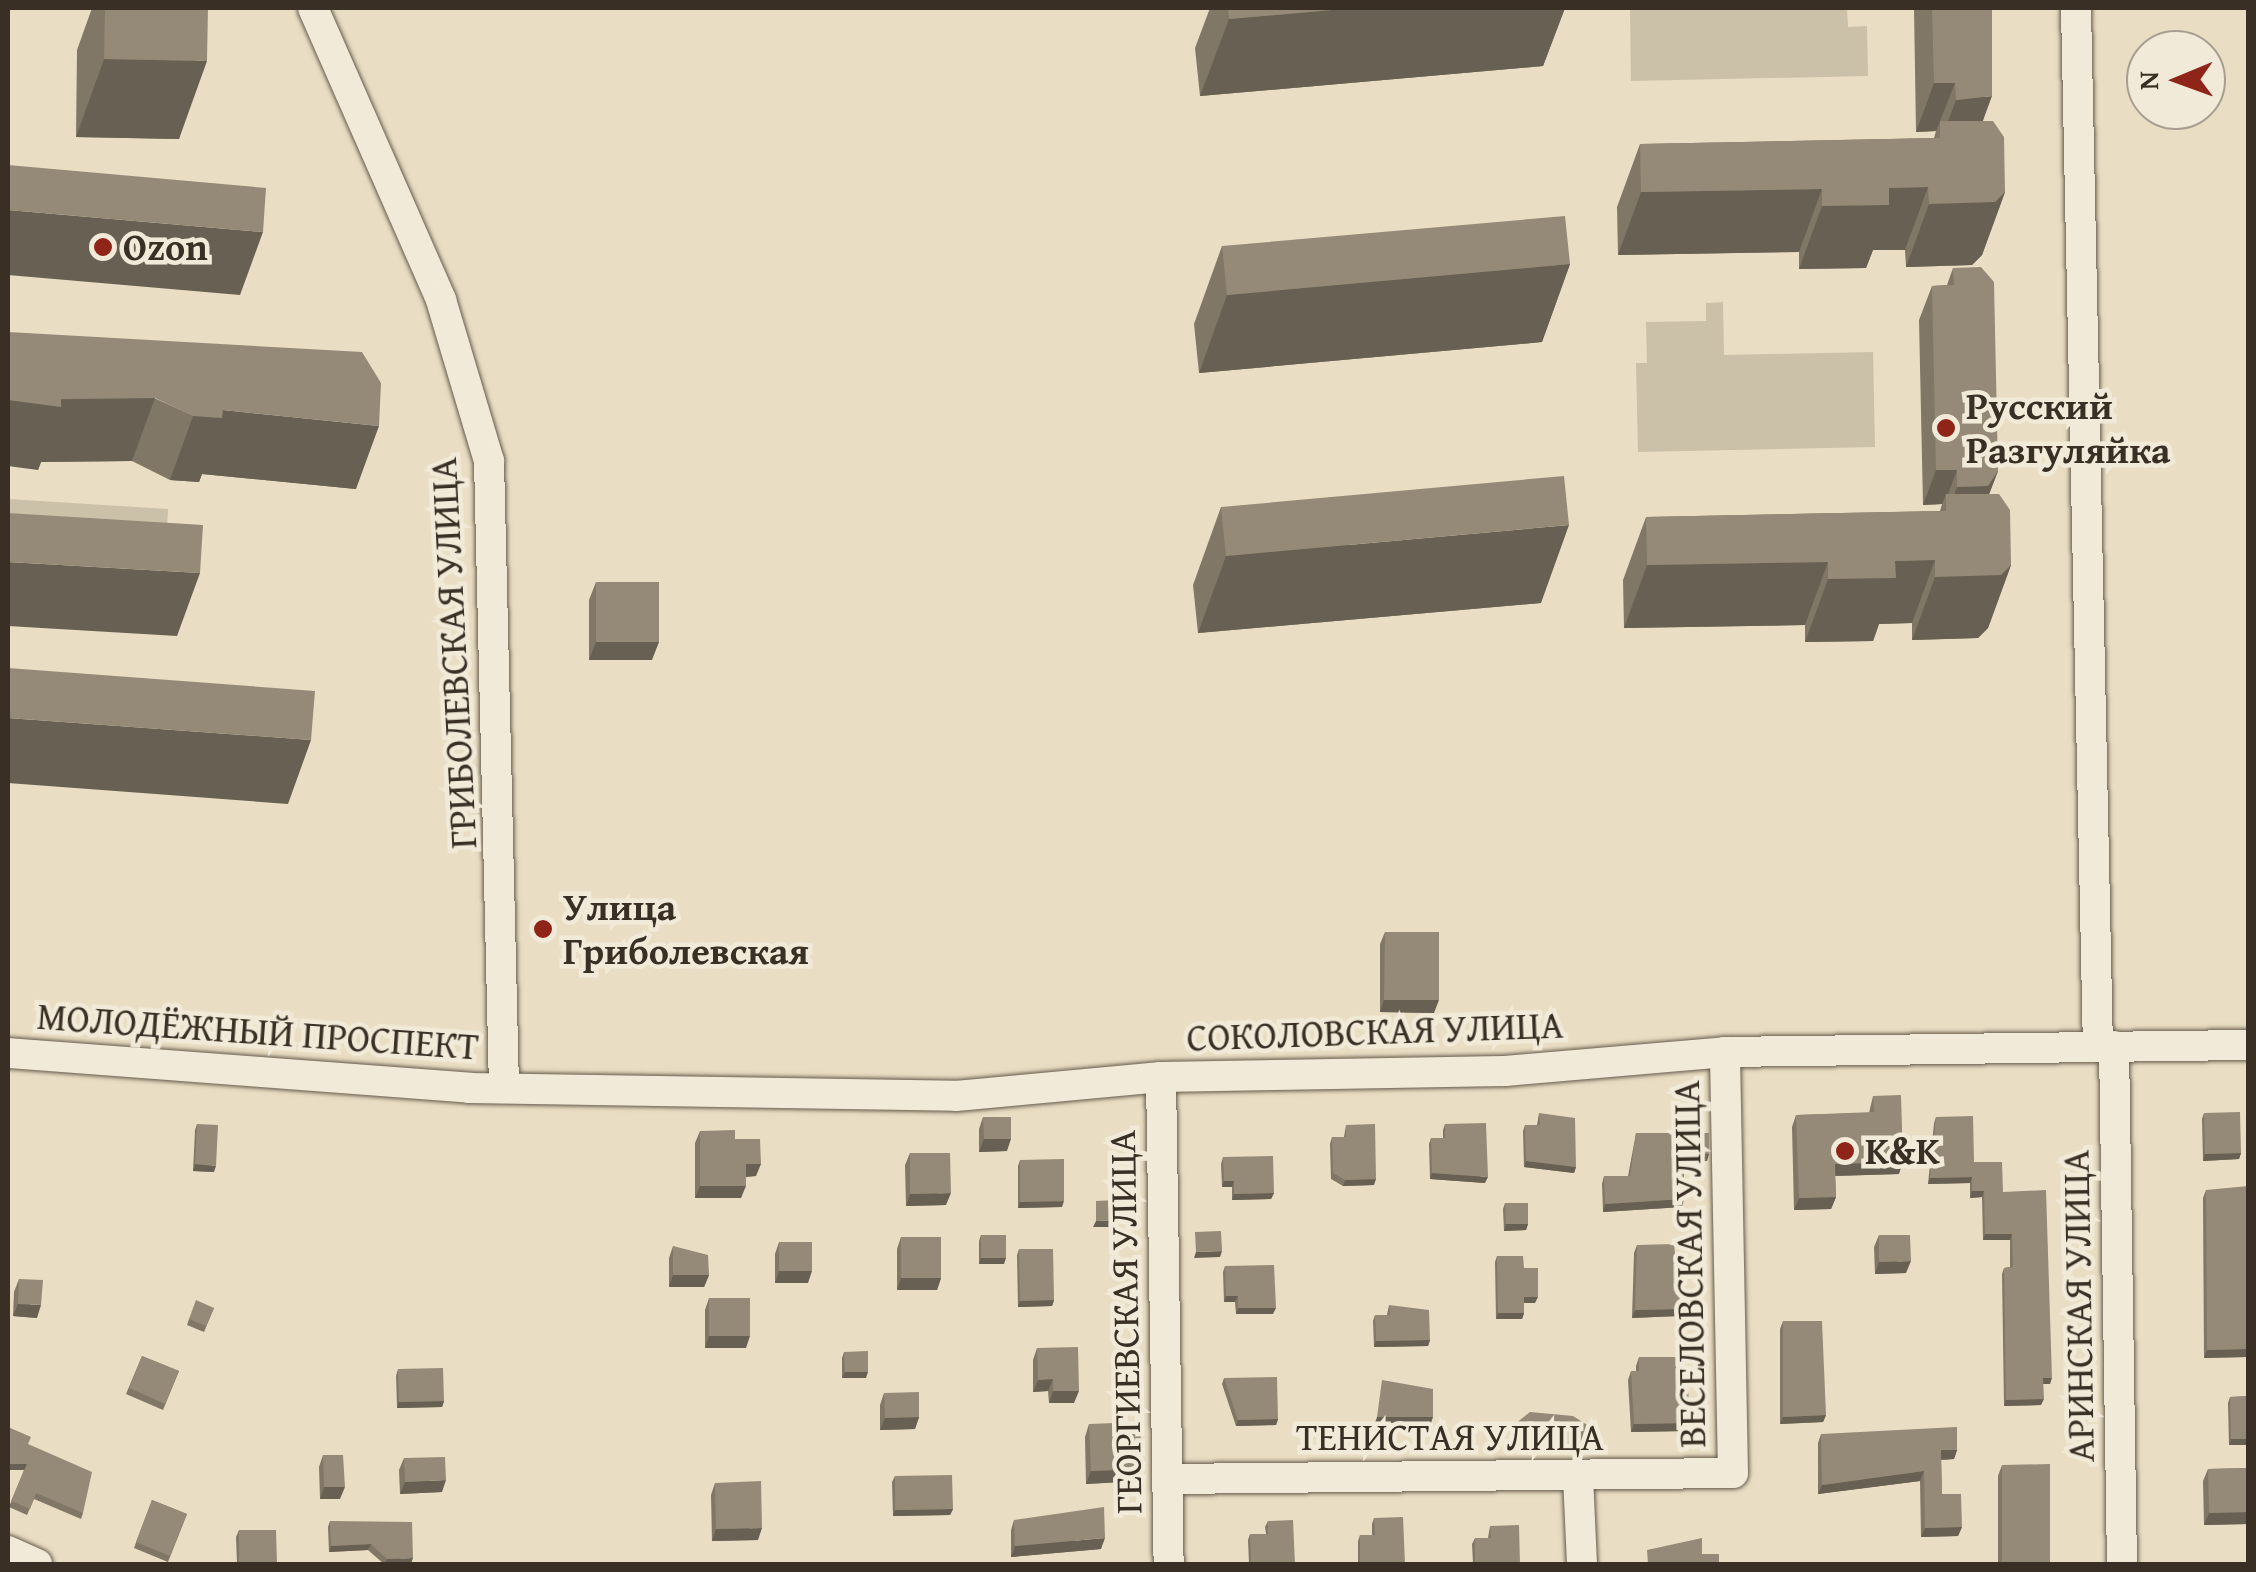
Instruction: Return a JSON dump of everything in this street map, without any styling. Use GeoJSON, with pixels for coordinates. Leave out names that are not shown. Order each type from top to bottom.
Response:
{"type":"FeatureCollection","features":[{"type":"Feature","properties":{"kind":"street","name":"ГРИБОЛЕВСКАЯ УЛИЦА"},"geometry":{"type":"LineString","coordinates":[[313,8],[441,300],[489,461],[504,1088]]}},
{"type":"Feature","properties":{"kind":"street","name":"АРИНСКАЯ УЛИЦА"},"geometry":{"type":"LineString","coordinates":[[2076,8],[2122,1564]]}},
{"type":"Feature","properties":{"kind":"street","name":"СОКОЛОВСКАЯ УЛИЦА"},"geometry":{"type":"LineString","coordinates":[[504,1088],[956,1096],[1160,1078],[1505,1071],[1726,1052],[2248,1045]]}},
{"type":"Feature","properties":{"kind":"street","name":"ВЕСЕЛОВСКАЯ УЛИЦА"},"geometry":{"type":"LineString","coordinates":[[1726,1052],[1733,1474]]}},
{"type":"Feature","properties":{"kind":"street","name":"МОЛОДЁЖНЫЙ ПРОСПЕКТ"},"geometry":{"type":"LineString","coordinates":[[8,1053],[504,1088]]}},
{"type":"Feature","properties":{"kind":"street","name":"ГЕОРГИЕВСКАЯ УЛИЦА"},"geometry":{"type":"LineString","coordinates":[[1160,1078],[1168,1478],[1165,1563]]}},
{"type":"Feature","properties":{"kind":"street","name":"ТЕНИСТАЯ УЛИЦА"},"geometry":{"type":"LineString","coordinates":[[1168,1478],[1733,1474]]}},
{"type":"Feature","properties":{"kind":"street"},"geometry":{"type":"LineString","coordinates":[[1578,1476],[1582,1564]]}},
{"type":"Feature","properties":{"kind":"street"},"geometry":{"type":"LineString","coordinates":[[8,1551],[38,1564]]}},
{"type":"Feature","properties":{"kind":"shaded area"},"geometry":{"type":"Polygon","coordinates":[[[1630,8],[1847,8],[1848,27],[1867,26],[1868,76],[1631,81],[1630,8]]]}},
{"type":"Feature","properties":{"kind":"shaded area"},"geometry":{"type":"Polygon","coordinates":[[[1723,302],[1724,355],[1873,352],[1875,447],[1638,452],[1636,363],[1647,363],[1646,322],[1706,321],[1706,303],[1723,302]]]}},
{"type":"Feature","properties":{"kind":"shaded area"},"geometry":{"type":"Polygon","coordinates":[[[8,499],[168,509],[166,544],[8,535],[8,499]]]}},
{"type":"Feature","properties":{"kind":"building"},"geometry":{"type":"Polygon","coordinates":[[[105,8],[208,8],[207,61],[104,59],[105,8]]]}},
{"type":"Feature","properties":{"kind":"building"},"geometry":{"type":"Polygon","coordinates":[[[1228,8],[1354,8],[1229,19],[1228,8]]]}},
{"type":"Feature","properties":{"kind":"building"},"geometry":{"type":"Polygon","coordinates":[[[1932,8],[1992,8],[1992,96],[1956,100],[1955,83],[1934,83],[1932,8]]]}},
{"type":"Feature","properties":{"kind":"building"},"geometry":{"type":"Polygon","coordinates":[[[1940,121],[1993,121],[2004,137],[2005,192],[1995,202],[1929,204],[1928,187],[1889,188],[1889,205],[1822,206],[1822,189],[1641,192],[1640,144],[1940,138],[1940,121]]]}},
{"type":"Feature","properties":{"kind":"building"},"geometry":{"type":"Polygon","coordinates":[[[8,165],[266,188],[263,232],[8,210],[8,165]]]}},
{"type":"Feature","properties":{"kind":"building"},"geometry":{"type":"Polygon","coordinates":[[[1565,216],[1570,264],[1227,295],[1222,246],[1565,216]]]}},
{"type":"Feature","properties":{"kind":"building"},"geometry":{"type":"Polygon","coordinates":[[[1981,267],[1994,282],[1998,471],[1988,486],[1957,487],[1957,470],[1936,470],[1932,286],[1954,285],[1953,268],[1981,267]]]}},
{"type":"Feature","properties":{"kind":"building"},"geometry":{"type":"Polygon","coordinates":[[[8,332],[362,352],[381,383],[379,426],[223,410],[222,418],[193,416],[155,398],[61,399],[61,407],[8,400],[8,332]]]}},
{"type":"Feature","properties":{"kind":"building"},"geometry":{"type":"Polygon","coordinates":[[[1564,476],[1569,525],[1226,556],[1221,507],[1564,476]]]}},
{"type":"Feature","properties":{"kind":"building"},"geometry":{"type":"Polygon","coordinates":[[[1946,494],[1999,494],[2010,510],[2011,565],[2001,575],[1935,577],[1935,560],[1895,561],[1896,578],[1828,579],[1828,562],[1647,565],[1646,517],[1946,511],[1946,494]]]}},
{"type":"Feature","properties":{"kind":"building"},"geometry":{"type":"Polygon","coordinates":[[[8,513],[203,525],[200,573],[8,562],[8,513]]]}},
{"type":"Feature","properties":{"kind":"building"},"geometry":{"type":"Polygon","coordinates":[[[596,582],[659,582],[659,642],[596,642],[596,582]]]}},
{"type":"Feature","properties":{"kind":"building"},"geometry":{"type":"Polygon","coordinates":[[[8,668],[315,691],[311,740],[8,718],[8,668]]]}},
{"type":"Feature","properties":{"kind":"building"},"geometry":{"type":"Polygon","coordinates":[[[1385,932],[1439,932],[1439,1000],[1384,1000],[1385,932]]]}},
{"type":"Feature","properties":{"kind":"building","name":"K&K"},"geometry":{"type":"Polygon","coordinates":[[[1901,1095],[1903,1162],[1835,1164],[1836,1197],[1799,1198],[1796,1115],[1874,1112],[1873,1096],[1901,1095]]]}},
{"type":"Feature","properties":{"kind":"building"},"geometry":{"type":"Polygon","coordinates":[[[2240,1112],[2241,1153],[2205,1154],[2204,1113],[2240,1112]]]}},
{"type":"Feature","properties":{"kind":"building"},"geometry":{"type":"Polygon","coordinates":[[[1539,1113],[1575,1118],[1576,1167],[1526,1161],[1525,1125],[1540,1125],[1539,1113]]]}},
{"type":"Feature","properties":{"kind":"building"},"geometry":{"type":"Polygon","coordinates":[[[1973,1116],[1974,1162],[2002,1162],[2003,1192],[2046,1190],[2052,1378],[2043,1378],[2044,1399],[2006,1400],[2004,1268],[2013,1267],[2012,1234],[1985,1234],[1984,1191],[1972,1191],[1972,1177],[1930,1178],[1936,1117],[1973,1116]]]}},
{"type":"Feature","properties":{"kind":"building"},"geometry":{"type":"Polygon","coordinates":[[[983,1117],[1011,1117],[1011,1139],[984,1139],[983,1117]]]}},
{"type":"Feature","properties":{"kind":"building"},"geometry":{"type":"Polygon","coordinates":[[[1486,1123],[1488,1177],[1432,1173],[1431,1138],[1445,1138],[1445,1124],[1486,1123]]]}},
{"type":"Feature","properties":{"kind":"building"},"geometry":{"type":"Polygon","coordinates":[[[197,1124],[218,1125],[216,1166],[195,1164],[197,1124]]]}},
{"type":"Feature","properties":{"kind":"building"},"geometry":{"type":"Polygon","coordinates":[[[1375,1124],[1376,1179],[1345,1180],[1333,1173],[1332,1137],[1346,1137],[1346,1125],[1375,1124]]]}},
{"type":"Feature","properties":{"kind":"building"},"geometry":{"type":"Polygon","coordinates":[[[735,1130],[735,1139],[760,1139],[761,1164],[746,1164],[746,1186],[700,1186],[700,1131],[735,1130]]]}},
{"type":"Feature","properties":{"kind":"building"},"geometry":{"type":"Polygon","coordinates":[[[1636,1133],[1709,1133],[1709,1154],[1684,1154],[1684,1199],[1605,1204],[1604,1176],[1630,1176],[1636,1133]]]}},
{"type":"Feature","properties":{"kind":"building"},"geometry":{"type":"Polygon","coordinates":[[[910,1153],[950,1153],[951,1193],[910,1194],[910,1153]]]}},
{"type":"Feature","properties":{"kind":"building"},"geometry":{"type":"Polygon","coordinates":[[[1273,1156],[1274,1193],[1234,1194],[1234,1181],[1224,1181],[1223,1157],[1273,1156]]]}},
{"type":"Feature","properties":{"kind":"building"},"geometry":{"type":"Polygon","coordinates":[[[1064,1159],[1064,1201],[1020,1202],[1020,1160],[1064,1159]]]}},
{"type":"Feature","properties":{"kind":"building"},"geometry":{"type":"Polygon","coordinates":[[[2248,1186],[2248,1349],[2207,1350],[2206,1190],[2248,1186]]]}},
{"type":"Feature","properties":{"kind":"building"},"geometry":{"type":"Polygon","coordinates":[[[1116,1200],[1116,1220],[1096,1221],[1096,1201],[1116,1200]]]}},
{"type":"Feature","properties":{"kind":"building"},"geometry":{"type":"Polygon","coordinates":[[[1505,1203],[1528,1203],[1528,1224],[1506,1224],[1505,1203]]]}},
{"type":"Feature","properties":{"kind":"building"},"geometry":{"type":"Polygon","coordinates":[[[1221,1231],[1222,1251],[1196,1252],[1195,1232],[1221,1231]]]}},
{"type":"Feature","properties":{"kind":"building"},"geometry":{"type":"Polygon","coordinates":[[[981,1235],[1006,1235],[1006,1258],[981,1258],[981,1235]]]}},
{"type":"Feature","properties":{"kind":"building"},"geometry":{"type":"Polygon","coordinates":[[[1879,1235],[1910,1235],[1911,1261],[1879,1262],[1879,1235]]]}},
{"type":"Feature","properties":{"kind":"building"},"geometry":{"type":"Polygon","coordinates":[[[901,1237],[941,1237],[941,1278],[901,1278],[901,1237]]]}},
{"type":"Feature","properties":{"kind":"building"},"geometry":{"type":"Polygon","coordinates":[[[779,1242],[812,1242],[812,1271],[779,1271],[779,1242]]]}},
{"type":"Feature","properties":{"kind":"building"},"geometry":{"type":"Polygon","coordinates":[[[1674,1244],[1681,1309],[1635,1310],[1637,1245],[1674,1244]]]}},
{"type":"Feature","properties":{"kind":"building"},"geometry":{"type":"Polygon","coordinates":[[[673,1246],[708,1255],[709,1275],[673,1275],[673,1246]]]}},
{"type":"Feature","properties":{"kind":"building"},"geometry":{"type":"Polygon","coordinates":[[[1019,1249],[1053,1249],[1054,1300],[1020,1301],[1019,1249]]]}},
{"type":"Feature","properties":{"kind":"building"},"geometry":{"type":"Polygon","coordinates":[[[1497,1256],[1523,1256],[1524,1268],[1538,1268],[1538,1297],[1524,1297],[1524,1313],[1498,1313],[1497,1256]]]}},
{"type":"Feature","properties":{"kind":"building"},"geometry":{"type":"Polygon","coordinates":[[[1274,1265],[1276,1308],[1238,1308],[1238,1296],[1226,1296],[1225,1266],[1274,1265]]]}},
{"type":"Feature","properties":{"kind":"building"},"geometry":{"type":"Polygon","coordinates":[[[19,1279],[43,1280],[41,1305],[18,1304],[19,1279]]]}},
{"type":"Feature","properties":{"kind":"building"},"geometry":{"type":"Polygon","coordinates":[[[709,1298],[750,1298],[750,1336],[709,1336],[709,1298]]]}},
{"type":"Feature","properties":{"kind":"building"},"geometry":{"type":"Polygon","coordinates":[[[196,1300],[214,1308],[206,1326],[189,1319],[196,1300]]]}},
{"type":"Feature","properties":{"kind":"building"},"geometry":{"type":"Polygon","coordinates":[[[1389,1305],[1429,1310],[1430,1340],[1376,1341],[1375,1315],[1390,1315],[1389,1305]]]}},
{"type":"Feature","properties":{"kind":"building"},"geometry":{"type":"Polygon","coordinates":[[[1783,1321],[1822,1321],[1826,1415],[1783,1417],[1783,1321]]]}},
{"type":"Feature","properties":{"kind":"building"},"geometry":{"type":"Polygon","coordinates":[[[1078,1347],[1079,1391],[1053,1391],[1053,1379],[1038,1380],[1037,1348],[1078,1347]]]}},
{"type":"Feature","properties":{"kind":"building"},"geometry":{"type":"Polygon","coordinates":[[[868,1351],[868,1372],[845,1372],[844,1352],[868,1351]]]}},
{"type":"Feature","properties":{"kind":"building"},"geometry":{"type":"Polygon","coordinates":[[[142,1356],[179,1371],[165,1404],[129,1388],[142,1356]]]}},
{"type":"Feature","properties":{"kind":"building"},"geometry":{"type":"Polygon","coordinates":[[[1639,1357],[1676,1357],[1676,1371],[1688,1370],[1689,1423],[1634,1424],[1631,1371],[1639,1371],[1639,1357]]]}},
{"type":"Feature","properties":{"kind":"building"},"geometry":{"type":"Polygon","coordinates":[[[443,1368],[444,1401],[399,1402],[398,1369],[443,1368]]]}},
{"type":"Feature","properties":{"kind":"building"},"geometry":{"type":"Polygon","coordinates":[[[1277,1377],[1278,1419],[1238,1420],[1224,1378],[1277,1377]]]}},
{"type":"Feature","properties":{"kind":"building"},"geometry":{"type":"Polygon","coordinates":[[[1382,1380],[1433,1389],[1433,1417],[1377,1417],[1382,1380]]]}},
{"type":"Feature","properties":{"kind":"building"},"geometry":{"type":"Polygon","coordinates":[[[919,1392],[919,1417],[885,1418],[884,1393],[919,1392]]]}},
{"type":"Feature","properties":{"kind":"building"},"geometry":{"type":"Polygon","coordinates":[[[2248,1396],[2248,1439],[2231,1439],[2230,1397],[2248,1396]]]}},
{"type":"Feature","properties":{"kind":"building"},"geometry":{"type":"Polygon","coordinates":[[[1530,1412],[1573,1416],[1600,1433],[1590,1442],[1530,1443],[1515,1424],[1530,1412]]]}},
{"type":"Feature","properties":{"kind":"building"},"geometry":{"type":"Polygon","coordinates":[[[1140,1422],[1142,1469],[1091,1471],[1089,1424],[1140,1422]]]}},
{"type":"Feature","properties":{"kind":"building"},"geometry":{"type":"Polygon","coordinates":[[[8,1427],[31,1437],[28,1444],[92,1472],[83,1513],[36,1493],[30,1509],[11,1501],[27,1464],[8,1464],[8,1427]]]}},
{"type":"Feature","properties":{"kind":"building"},"geometry":{"type":"Polygon","coordinates":[[[1957,1427],[1957,1450],[1941,1450],[1942,1494],[1961,1494],[1962,1527],[1925,1528],[1924,1471],[1822,1485],[1821,1434],[1957,1427]]]}},
{"type":"Feature","properties":{"kind":"building"},"geometry":{"type":"Polygon","coordinates":[[[323,1455],[343,1455],[345,1487],[324,1487],[323,1455]]]}},
{"type":"Feature","properties":{"kind":"building"},"geometry":{"type":"Polygon","coordinates":[[[445,1457],[446,1480],[405,1482],[404,1458],[445,1457]]]}},
{"type":"Feature","properties":{"kind":"building"},"geometry":{"type":"Polygon","coordinates":[[[2050,1464],[2050,1564],[2002,1564],[2002,1465],[2050,1464]]]}},
{"type":"Feature","properties":{"kind":"building"},"geometry":{"type":"Polygon","coordinates":[[[2248,1468],[2248,1512],[2209,1513],[2208,1469],[2248,1468]]]}},
{"type":"Feature","properties":{"kind":"building"},"geometry":{"type":"Polygon","coordinates":[[[952,1475],[953,1509],[895,1510],[895,1476],[952,1475]]]}},
{"type":"Feature","properties":{"kind":"building"},"geometry":{"type":"Polygon","coordinates":[[[761,1481],[762,1528],[716,1529],[715,1483],[761,1481]]]}},
{"type":"Feature","properties":{"kind":"building"},"geometry":{"type":"Polygon","coordinates":[[[152,1500],[187,1514],[170,1556],[136,1542],[152,1500]]]}},
{"type":"Feature","properties":{"kind":"building"},"geometry":{"type":"Polygon","coordinates":[[[1104,1507],[1105,1538],[1015,1546],[1014,1520],[1104,1507]]]}},
{"type":"Feature","properties":{"kind":"building"},"geometry":{"type":"Polygon","coordinates":[[[1403,1517],[1405,1564],[1360,1564],[1360,1535],[1375,1535],[1374,1518],[1403,1517]]]}},
{"type":"Feature","properties":{"kind":"building"},"geometry":{"type":"Polygon","coordinates":[[[1293,1520],[1295,1564],[1251,1564],[1250,1534],[1268,1534],[1268,1521],[1293,1520]]]}},
{"type":"Feature","properties":{"kind":"building"},"geometry":{"type":"Polygon","coordinates":[[[330,1521],[412,1522],[413,1558],[387,1559],[371,1544],[331,1546],[330,1521]]]}},
{"type":"Feature","properties":{"kind":"building"},"geometry":{"type":"Polygon","coordinates":[[[1519,1525],[1520,1564],[1475,1564],[1475,1538],[1491,1538],[1490,1526],[1519,1525]]]}},
{"type":"Feature","properties":{"kind":"building"},"geometry":{"type":"Polygon","coordinates":[[[239,1530],[276,1530],[277,1564],[239,1564],[239,1530]]]}},
{"type":"Feature","properties":{"kind":"building"},"geometry":{"type":"Polygon","coordinates":[[[1702,1538],[1702,1554],[1719,1554],[1719,1564],[1648,1564],[1647,1550],[1702,1538]]]}},
{"type":"Feature","properties":{"kind":"place","name":"Ozon"},"geometry":{"type":"Point","coordinates":[103,247]}},
{"type":"Feature","properties":{"kind":"place","name":"Русский Разгуляйка"},"geometry":{"type":"Point","coordinates":[1946,428]}},
{"type":"Feature","properties":{"kind":"place","name":"Улица Гриболевская"},"geometry":{"type":"Point","coordinates":[543,929]}},
{"type":"Feature","properties":{"kind":"place","name":"K&K"},"geometry":{"type":"Point","coordinates":[1845,1151]}}]}
